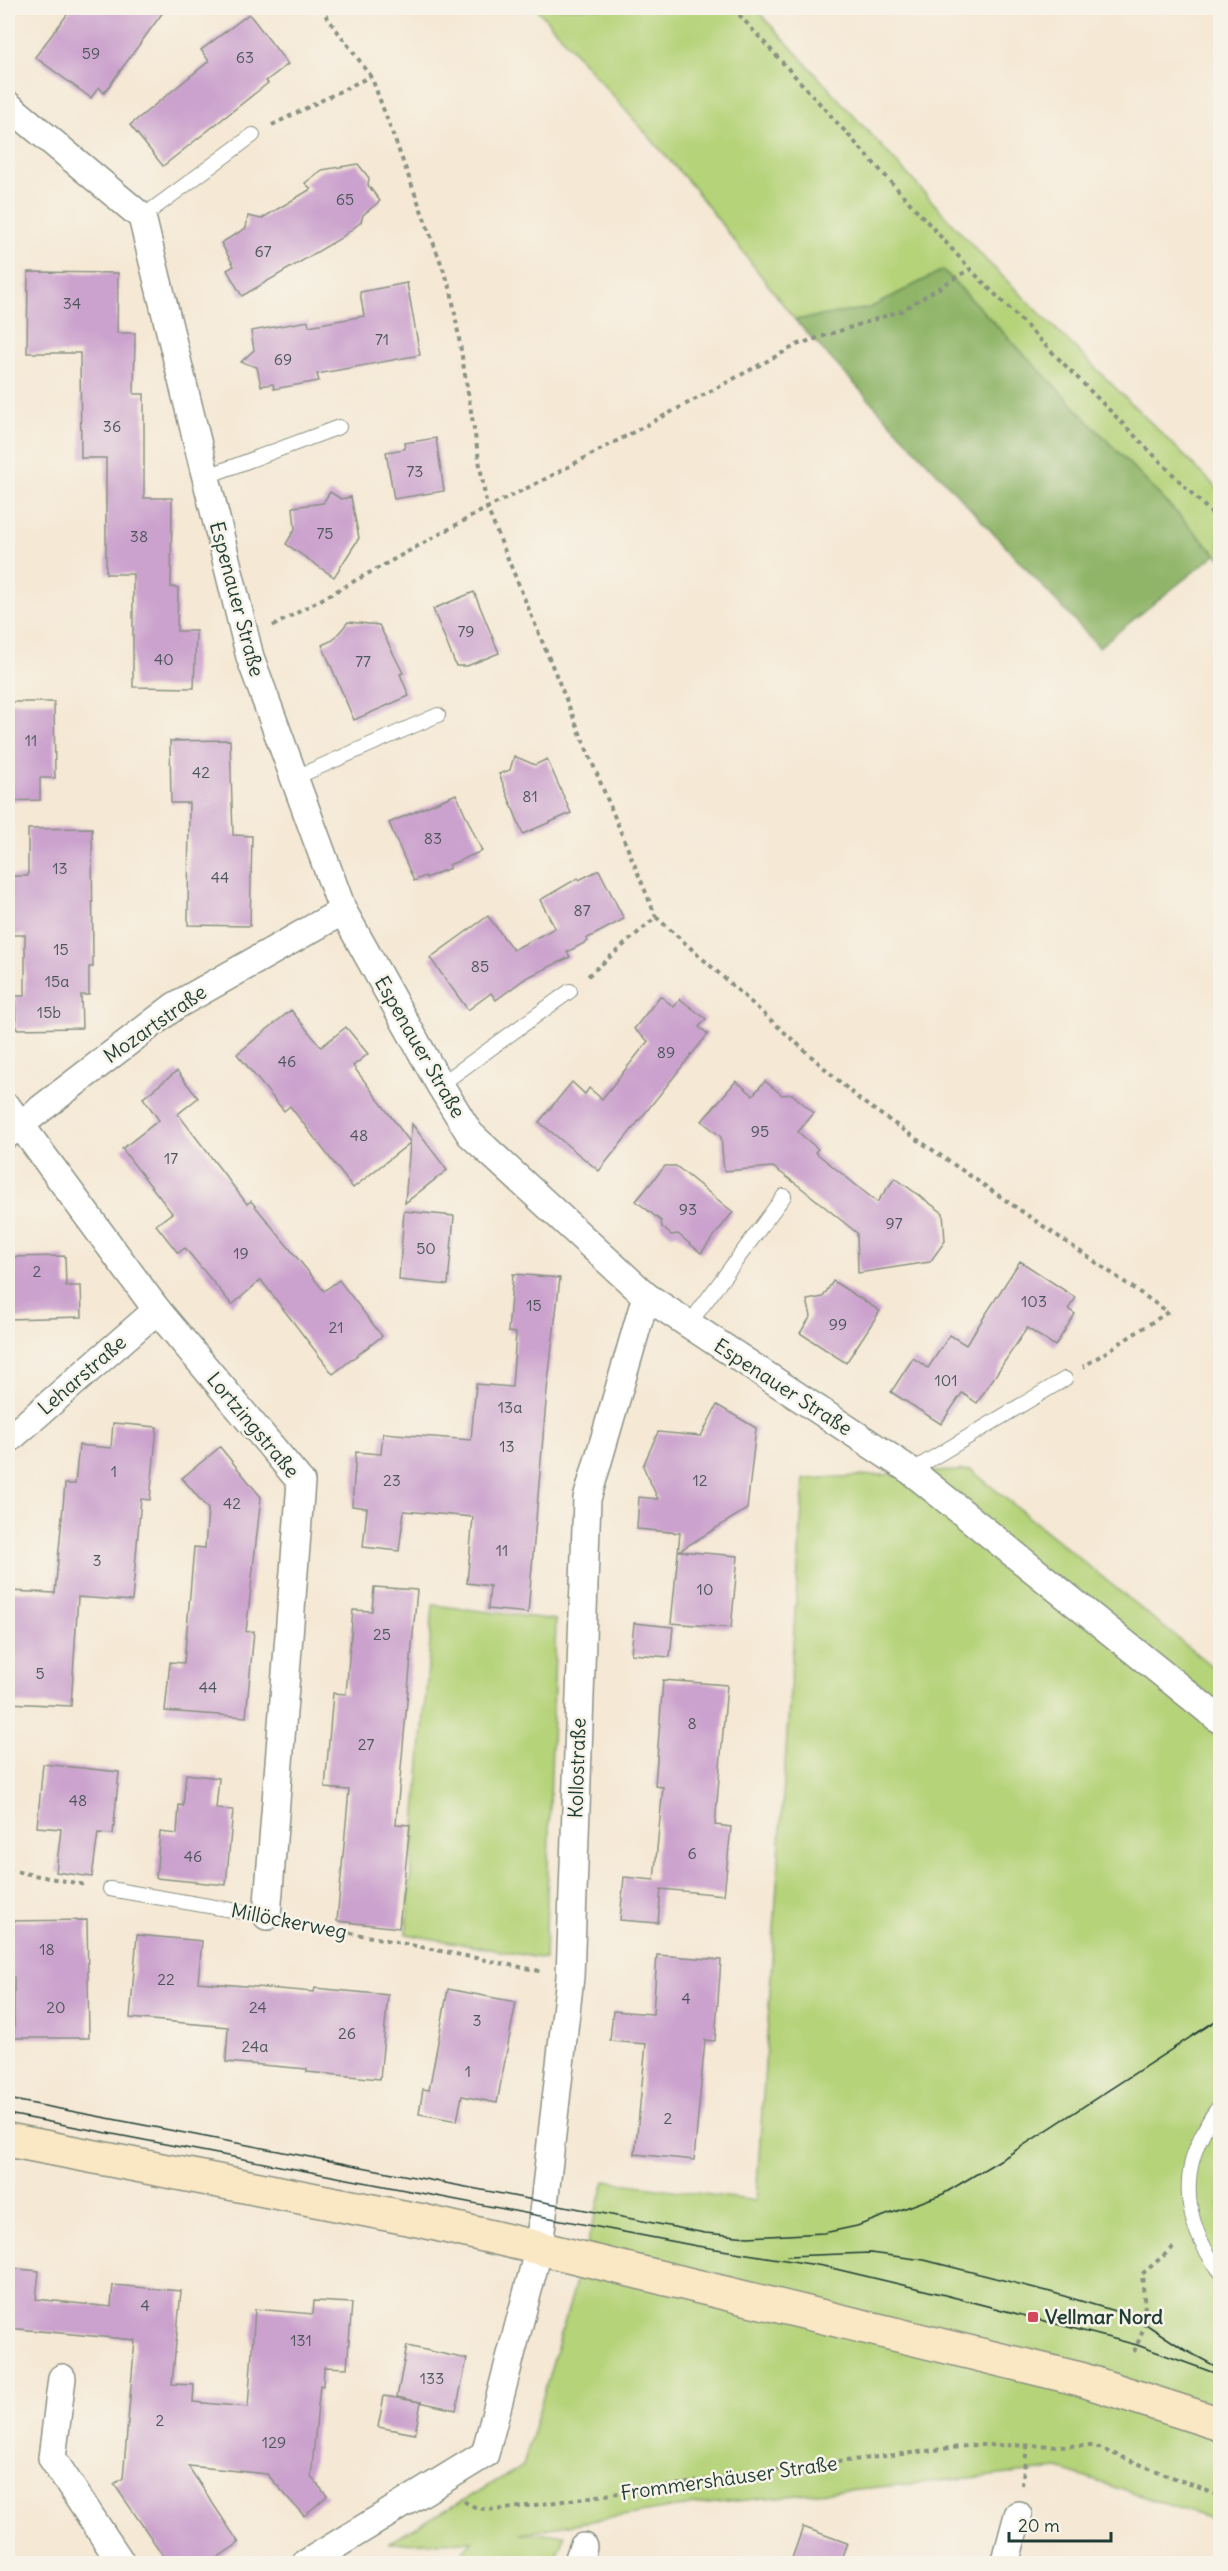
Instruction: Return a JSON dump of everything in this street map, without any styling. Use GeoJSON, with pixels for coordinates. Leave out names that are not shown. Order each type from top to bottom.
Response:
{"type":"FeatureCollection","features":[{"type":"Feature","properties":{"kind":"main road"},"geometry":{"type":"LineString","coordinates":[[8,2140],[423,2221],[539,2248],[1080,2379],[1221,2424]]}},
{"type":"Feature","properties":{"kind":"street"},"geometry":{"type":"LineString","coordinates":[[8,105],[142,217]]}},
{"type":"Feature","properties":{"kind":"street","name":"Espenauer Straße"},"geometry":{"type":"LineString","coordinates":[[142,217],[250,657],[344,911],[440,1085],[471,1134],[646,1296],[910,1471],[1221,1720]]}},
{"type":"Feature","properties":{"kind":"street","name":"Mozartstraße"},"geometry":{"type":"LineString","coordinates":[[11,1122],[175,1006],[344,911]]}},
{"type":"Feature","properties":{"kind":"street","name":"Lortzingstraße"},"geometry":{"type":"LineString","coordinates":[[11,1122],[157,1310],[301,1482],[267,1916]]}},
{"type":"Feature","properties":{"kind":"street","name":"Kollostraße"},"geometry":{"type":"LineString","coordinates":[[539,2248],[570,1977],[587,1499],[646,1296]]}},
{"type":"Feature","properties":{"kind":"street","name":"Leharstraße"},"geometry":{"type":"LineString","coordinates":[[8,1440],[157,1310]]}},
{"type":"Feature","properties":{"kind":"street"},"geometry":{"type":"LineString","coordinates":[[306,2564],[485,2454],[539,2248]]}},
{"type":"Feature","properties":{"kind":"street"},"geometry":{"type":"LineString","coordinates":[[62,2378],[52,2458],[122,2564]]}},
{"type":"Feature","properties":{"kind":"street"},"geometry":{"type":"LineString","coordinates":[[1005,2564],[1018,2515]]}},
{"type":"Feature","properties":{"kind":"lane"},"geometry":{"type":"LineString","coordinates":[[142,217],[253,135]]}},
{"type":"Feature","properties":{"kind":"lane"},"geometry":{"type":"LineString","coordinates":[[206,477],[339,427]]}},
{"type":"Feature","properties":{"kind":"lane"},"geometry":{"type":"LineString","coordinates":[[294,778],[438,716]]}},
{"type":"Feature","properties":{"kind":"lane"},"geometry":{"type":"LineString","coordinates":[[440,1085],[570,992]]}},
{"type":"Feature","properties":{"kind":"lane"},"geometry":{"type":"LineString","coordinates":[[689,1324],[783,1196]]}},
{"type":"Feature","properties":{"kind":"lane"},"geometry":{"type":"LineString","coordinates":[[910,1471],[1065,1378]]}},
{"type":"Feature","properties":{"kind":"lane","name":"Millöckerweg"},"geometry":{"type":"LineString","coordinates":[[110,1889],[267,1916]]}},
{"type":"Feature","properties":{"kind":"lane"},"geometry":{"type":"LineString","coordinates":[[1221,2106],[1212,2114],[1192,2155],[1187,2196],[1200,2240],[1221,2271]]}},
{"type":"Feature","properties":{"kind":"path"},"geometry":{"type":"LineString","coordinates":[[320,8],[371,76],[451,290],[487,508],[656,917],[860,1100],[1168,1312],[1065,1378]]}},
{"type":"Feature","properties":{"kind":"path"},"geometry":{"type":"LineString","coordinates":[[733,8],[970,269],[1221,522]]}},
{"type":"Feature","properties":{"kind":"path"},"geometry":{"type":"LineString","coordinates":[[253,135],[371,76]]}},
{"type":"Feature","properties":{"kind":"path"},"geometry":{"type":"LineString","coordinates":[[246,641],[487,508],[799,344],[901,311],[970,269]]}},
{"type":"Feature","properties":{"kind":"path"},"geometry":{"type":"LineString","coordinates":[[570,992],[656,917]]}},
{"type":"Feature","properties":{"kind":"path"},"geometry":{"type":"LineString","coordinates":[[8,1870],[110,1889]]}},
{"type":"Feature","properties":{"kind":"path","name":"Millöckerweg"},"geometry":{"type":"LineString","coordinates":[[267,1916],[570,1977]]}},
{"type":"Feature","properties":{"kind":"path"},"geometry":{"type":"LineString","coordinates":[[1134,2352],[1146,2323],[1142,2274],[1173,2246]]}},
{"type":"Feature","properties":{"kind":"path","name":"Frommershäuser Straße"},"geometry":{"type":"LineString","coordinates":[[445,2478],[454,2492],[470,2506],[490,2509],[975,2445],[1094,2446],[1221,2496]]}},
{"type":"Feature","properties":{"kind":"path"},"geometry":{"type":"LineString","coordinates":[[1018,2515],[1027,2447]]}},
{"type":"Feature","properties":{"kind":"green space"},"geometry":{"type":"Polygon","coordinates":[[[536,8],[755,8],[984,258],[1220,491],[1220,558],[943,270],[870,308],[795,320],[693,187],[536,8]]]}},
{"type":"Feature","properties":{"kind":"green space"},"geometry":{"type":"Polygon","coordinates":[[[943,270],[1216,554],[1099,647],[795,320],[870,308],[943,270]]]}},
{"type":"Feature","properties":{"kind":"green space"},"geometry":{"type":"Polygon","coordinates":[[[971,1470],[1220,1673],[1220,2522],[1059,2469],[676,2507],[520,2533],[565,2534],[553,2563],[452,2563],[472,2541],[388,2543],[523,2466],[605,2181],[756,2201],[804,1479],[971,1470]]]}},
{"type":"Feature","properties":{"kind":"green space"},"geometry":{"type":"Polygon","coordinates":[[[433,1605],[556,1620],[545,1959],[406,1934],[433,1605]]]}},
{"type":"Feature","properties":{"kind":"building"},"geometry":{"type":"Polygon","coordinates":[[[72,8],[166,8],[104,93],[99,87],[91,98],[35,57],[72,8]]]}},
{"type":"Feature","properties":{"kind":"building"},"geometry":{"type":"Polygon","coordinates":[[[249,14],[288,64],[266,81],[268,83],[163,166],[130,125],[209,61],[201,50],[249,14]]]}},
{"type":"Feature","properties":{"kind":"building"},"geometry":{"type":"Polygon","coordinates":[[[358,164],[369,178],[368,185],[380,201],[363,215],[361,222],[341,238],[242,296],[227,270],[234,266],[221,243],[246,228],[248,216],[261,219],[311,189],[305,183],[322,170],[358,164]]]}},
{"type":"Feature","properties":{"kind":"building"},"geometry":{"type":"Polygon","coordinates":[[[28,272],[118,273],[117,333],[135,333],[134,394],[144,394],[144,498],[172,498],[171,587],[178,588],[177,631],[196,631],[194,688],[133,687],[133,574],[106,574],[106,458],[81,458],[80,353],[27,353],[28,272]]]}},
{"type":"Feature","properties":{"kind":"building"},"geometry":{"type":"Polygon","coordinates":[[[407,283],[420,355],[317,374],[319,381],[274,389],[273,384],[261,386],[257,367],[241,362],[254,350],[251,331],[308,321],[309,326],[364,316],[360,292],[407,283]]]}},
{"type":"Feature","properties":{"kind":"building"},"geometry":{"type":"Polygon","coordinates":[[[436,438],[444,491],[394,499],[386,452],[405,449],[404,443],[436,438]]]}},
{"type":"Feature","properties":{"kind":"building"},"geometry":{"type":"Polygon","coordinates":[[[330,492],[341,499],[351,497],[359,538],[334,577],[286,544],[295,529],[293,507],[323,503],[330,492]]]}},
{"type":"Feature","properties":{"kind":"building"},"geometry":{"type":"Polygon","coordinates":[[[474,592],[499,653],[467,666],[456,666],[433,609],[474,592]]]}},
{"type":"Feature","properties":{"kind":"building"},"geometry":{"type":"Polygon","coordinates":[[[348,622],[379,625],[403,673],[400,674],[409,696],[354,720],[322,645],[333,640],[348,622]]]}},
{"type":"Feature","properties":{"kind":"building"},"geometry":{"type":"Polygon","coordinates":[[[8,702],[54,702],[55,778],[40,778],[40,800],[8,801],[8,702]]]}},
{"type":"Feature","properties":{"kind":"building"},"geometry":{"type":"Polygon","coordinates":[[[230,740],[233,835],[252,836],[250,926],[188,925],[189,803],[171,803],[170,741],[230,740]]]}},
{"type":"Feature","properties":{"kind":"building"},"geometry":{"type":"Polygon","coordinates":[[[514,756],[535,765],[547,759],[571,813],[523,834],[499,774],[510,770],[514,756]]]}},
{"type":"Feature","properties":{"kind":"building"},"geometry":{"type":"Polygon","coordinates":[[[456,794],[482,851],[449,865],[450,868],[414,881],[389,823],[456,794]]]}},
{"type":"Feature","properties":{"kind":"building"},"geometry":{"type":"Polygon","coordinates":[[[92,828],[93,967],[89,967],[89,995],[81,995],[82,1028],[16,1029],[15,996],[25,996],[25,935],[8,935],[8,876],[28,876],[28,829],[92,828]]]}},
{"type":"Feature","properties":{"kind":"building"},"geometry":{"type":"Polygon","coordinates":[[[599,870],[624,919],[567,952],[570,957],[526,978],[496,1000],[491,993],[468,1010],[430,958],[488,916],[513,950],[555,928],[540,900],[578,878],[579,880],[599,870]]]}},
{"type":"Feature","properties":{"kind":"building"},"geometry":{"type":"Polygon","coordinates":[[[660,996],[674,1007],[680,999],[706,1019],[699,1027],[708,1034],[599,1171],[539,1122],[572,1082],[585,1094],[589,1088],[602,1099],[648,1041],[634,1029],[660,996]]]}},
{"type":"Feature","properties":{"kind":"building"},"geometry":{"type":"Polygon","coordinates":[[[291,1010],[321,1047],[346,1027],[368,1054],[353,1066],[410,1142],[412,1124],[447,1170],[405,1203],[410,1143],[353,1188],[290,1106],[284,1111],[237,1054],[291,1010]]]}},
{"type":"Feature","properties":{"kind":"building"},"geometry":{"type":"Polygon","coordinates":[[[177,1071],[198,1098],[178,1114],[247,1204],[251,1201],[324,1291],[339,1280],[382,1336],[333,1374],[261,1280],[232,1305],[185,1248],[178,1253],[156,1225],[172,1213],[122,1149],[159,1120],[143,1098],[177,1071]]]}},
{"type":"Feature","properties":{"kind":"building"},"geometry":{"type":"Polygon","coordinates":[[[736,1081],[753,1095],[765,1081],[782,1095],[792,1094],[814,1113],[798,1132],[818,1149],[815,1152],[877,1202],[895,1178],[943,1213],[945,1241],[930,1262],[858,1273],[857,1233],[799,1186],[773,1167],[724,1171],[721,1137],[702,1121],[736,1081]]]}},
{"type":"Feature","properties":{"kind":"building"},"geometry":{"type":"Polygon","coordinates":[[[665,1166],[676,1166],[733,1212],[701,1253],[678,1234],[671,1235],[662,1227],[661,1221],[636,1201],[665,1166]]]}},
{"type":"Feature","properties":{"kind":"building"},"geometry":{"type":"Polygon","coordinates":[[[404,1211],[454,1216],[448,1285],[399,1280],[404,1211]]]}},
{"type":"Feature","properties":{"kind":"building"},"geometry":{"type":"Polygon","coordinates":[[[65,1256],[66,1286],[81,1286],[82,1317],[8,1319],[8,1257],[65,1256]]]}},
{"type":"Feature","properties":{"kind":"building"},"geometry":{"type":"Polygon","coordinates":[[[1020,1261],[1076,1298],[1068,1309],[1075,1314],[1055,1346],[1027,1328],[977,1403],[962,1393],[941,1424],[891,1392],[913,1358],[928,1368],[950,1335],[966,1345],[1020,1261]]]}},
{"type":"Feature","properties":{"kind":"building"},"geometry":{"type":"Polygon","coordinates":[[[513,1274],[560,1278],[547,1390],[528,1613],[488,1609],[490,1586],[467,1583],[473,1517],[404,1511],[399,1551],[363,1547],[367,1508],[352,1506],[356,1452],[381,1454],[383,1433],[471,1440],[476,1384],[512,1387],[516,1333],[508,1332],[513,1274]]]}},
{"type":"Feature","properties":{"kind":"building"},"geometry":{"type":"Polygon","coordinates":[[[833,1281],[880,1311],[846,1363],[800,1333],[811,1316],[807,1300],[823,1297],[833,1281]]]}},
{"type":"Feature","properties":{"kind":"building"},"geometry":{"type":"Polygon","coordinates":[[[717,1405],[756,1428],[747,1509],[679,1551],[738,1556],[731,1628],[671,1623],[680,1533],[637,1529],[639,1497],[658,1499],[643,1466],[658,1432],[701,1436],[717,1405]]]}},
{"type":"Feature","properties":{"kind":"building"},"geometry":{"type":"Polygon","coordinates":[[[113,1423],[157,1427],[150,1500],[141,1499],[132,1601],[78,1597],[71,1706],[8,1703],[8,1591],[55,1593],[65,1484],[75,1484],[79,1445],[111,1448],[113,1423]]]}},
{"type":"Feature","properties":{"kind":"building"},"geometry":{"type":"Polygon","coordinates":[[[220,1447],[261,1497],[246,1632],[254,1631],[246,1717],[165,1711],[170,1662],[184,1663],[194,1547],[205,1548],[208,1509],[182,1478],[220,1447]]]}},
{"type":"Feature","properties":{"kind":"building"},"geometry":{"type":"Polygon","coordinates":[[[374,1587],[417,1590],[396,1824],[410,1825],[399,1928],[337,1921],[349,1790],[325,1788],[333,1693],[346,1694],[353,1610],[372,1611],[374,1587]]]}},
{"type":"Feature","properties":{"kind":"building"},"geometry":{"type":"Polygon","coordinates":[[[634,1623],[673,1627],[670,1657],[631,1654],[634,1623]]]}},
{"type":"Feature","properties":{"kind":"building"},"geometry":{"type":"Polygon","coordinates":[[[663,1680],[727,1685],[715,1825],[731,1827],[724,1895],[661,1889],[658,1923],[620,1920],[624,1877],[654,1880],[663,1787],[655,1786],[663,1680]]]}},
{"type":"Feature","properties":{"kind":"building"},"geometry":{"type":"Polygon","coordinates":[[[43,1764],[119,1772],[113,1834],[98,1833],[92,1877],[56,1872],[61,1829],[37,1827],[43,1764]]]}},
{"type":"Feature","properties":{"kind":"building"},"geometry":{"type":"Polygon","coordinates":[[[186,1774],[219,1778],[216,1809],[233,1810],[226,1885],[156,1878],[160,1832],[177,1834],[179,1805],[183,1806],[186,1774]]]}},
{"type":"Feature","properties":{"kind":"building"},"geometry":{"type":"Polygon","coordinates":[[[87,1920],[89,2038],[14,2038],[14,1977],[8,1977],[8,1921],[87,1920]]]}},
{"type":"Feature","properties":{"kind":"building"},"geometry":{"type":"Polygon","coordinates":[[[137,1935],[202,1941],[198,1982],[314,1992],[315,1988],[388,1995],[380,2079],[307,2072],[307,2069],[226,2062],[228,2027],[130,2018],[137,1935]]]}},
{"type":"Feature","properties":{"kind":"building"},"geometry":{"type":"Polygon","coordinates":[[[657,1955],[721,1960],[715,2041],[705,2040],[694,2160],[635,2154],[646,2044],[610,2041],[613,2011],[653,2014],[657,1955]]]}},
{"type":"Feature","properties":{"kind":"building"},"geometry":{"type":"Polygon","coordinates":[[[448,1989],[516,2002],[497,2103],[462,2096],[457,2121],[419,2114],[423,2089],[429,2090],[448,1989]]]}},
{"type":"Feature","properties":{"kind":"building"},"geometry":{"type":"Polygon","coordinates":[[[8,2268],[39,2271],[36,2299],[111,2307],[113,2285],[181,2291],[172,2384],[194,2385],[193,2402],[248,2407],[255,2309],[313,2314],[314,2301],[352,2303],[347,2368],[324,2367],[323,2386],[320,2385],[311,2477],[327,2496],[304,2516],[267,2474],[188,2466],[239,2543],[208,2564],[169,2564],[114,2484],[123,2478],[135,2340],[8,2328],[8,2268]]]}},
{"type":"Feature","properties":{"kind":"building"},"geometry":{"type":"Polygon","coordinates":[[[407,2346],[467,2359],[456,2410],[397,2397],[407,2346]]]}},
{"type":"Feature","properties":{"kind":"building"},"geometry":{"type":"Polygon","coordinates":[[[384,2396],[421,2402],[415,2434],[378,2427],[384,2396]]]}},
{"type":"Feature","properties":{"kind":"building"},"geometry":{"type":"Polygon","coordinates":[[[803,2527],[847,2543],[839,2564],[790,2564],[803,2527]]]}},
{"type":"Feature","properties":{"kind":"tram line"},"geometry":{"type":"LineString","coordinates":[[8,2099],[705,2233],[748,2237],[824,2233],[857,2226],[943,2194],[1007,2156],[1220,2018]]}},
{"type":"Feature","properties":{"kind":"tram line"},"geometry":{"type":"LineString","coordinates":[[8,2114],[697,2246],[823,2266],[1137,2345],[1220,2375]]}},
{"type":"Feature","properties":{"kind":"tram line"},"geometry":{"type":"LineString","coordinates":[[787,2256],[870,2253],[924,2260],[1047,2291],[1135,2317],[1185,2350],[1215,2366]]}},
{"type":"Feature","properties":{"kind":"place","name":"Vellmar Nord"},"geometry":{"type":"Point","coordinates":[1033,2317]}}]}
